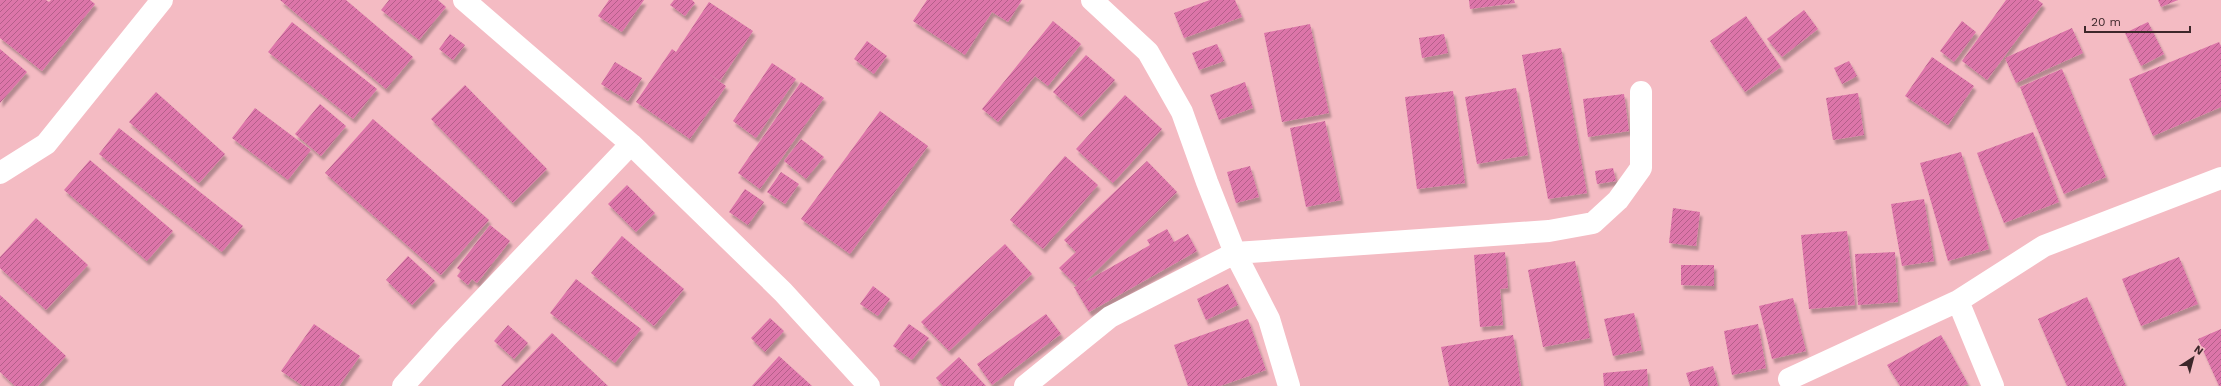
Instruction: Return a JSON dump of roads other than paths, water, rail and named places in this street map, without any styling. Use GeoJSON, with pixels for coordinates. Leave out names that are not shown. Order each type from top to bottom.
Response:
{"type":"FeatureCollection","features":[{"type":"Feature","properties":{"kind":"street"},"geometry":{"type":"LineString","coordinates":[[0,173],[46,144],[162,0]]}},
{"type":"Feature","properties":{"kind":"street"},"geometry":{"type":"LineString","coordinates":[[464,0],[631,144],[783,292],[869,386]]}},
{"type":"Feature","properties":{"kind":"street"},"geometry":{"type":"LineString","coordinates":[[1092,0],[1148,52],[1182,112],[1207,182],[1235,253],[1269,319],[1289,386]]}},
{"type":"Feature","properties":{"kind":"street"},"geometry":{"type":"LineString","coordinates":[[1025,386],[1110,317],[1235,253],[1549,231],[1593,223],[1618,200],[1641,168],[1641,92]]}},
{"type":"Feature","properties":{"kind":"street"},"geometry":{"type":"LineString","coordinates":[[403,386],[447,337],[631,144]]}},
{"type":"Feature","properties":{"kind":"street"},"geometry":{"type":"LineString","coordinates":[[1789,379],[1958,301],[2044,246],[2221,178]]}},
{"type":"Feature","properties":{"kind":"street"},"geometry":{"type":"LineString","coordinates":[[1958,301],[1993,386]]}}]}
